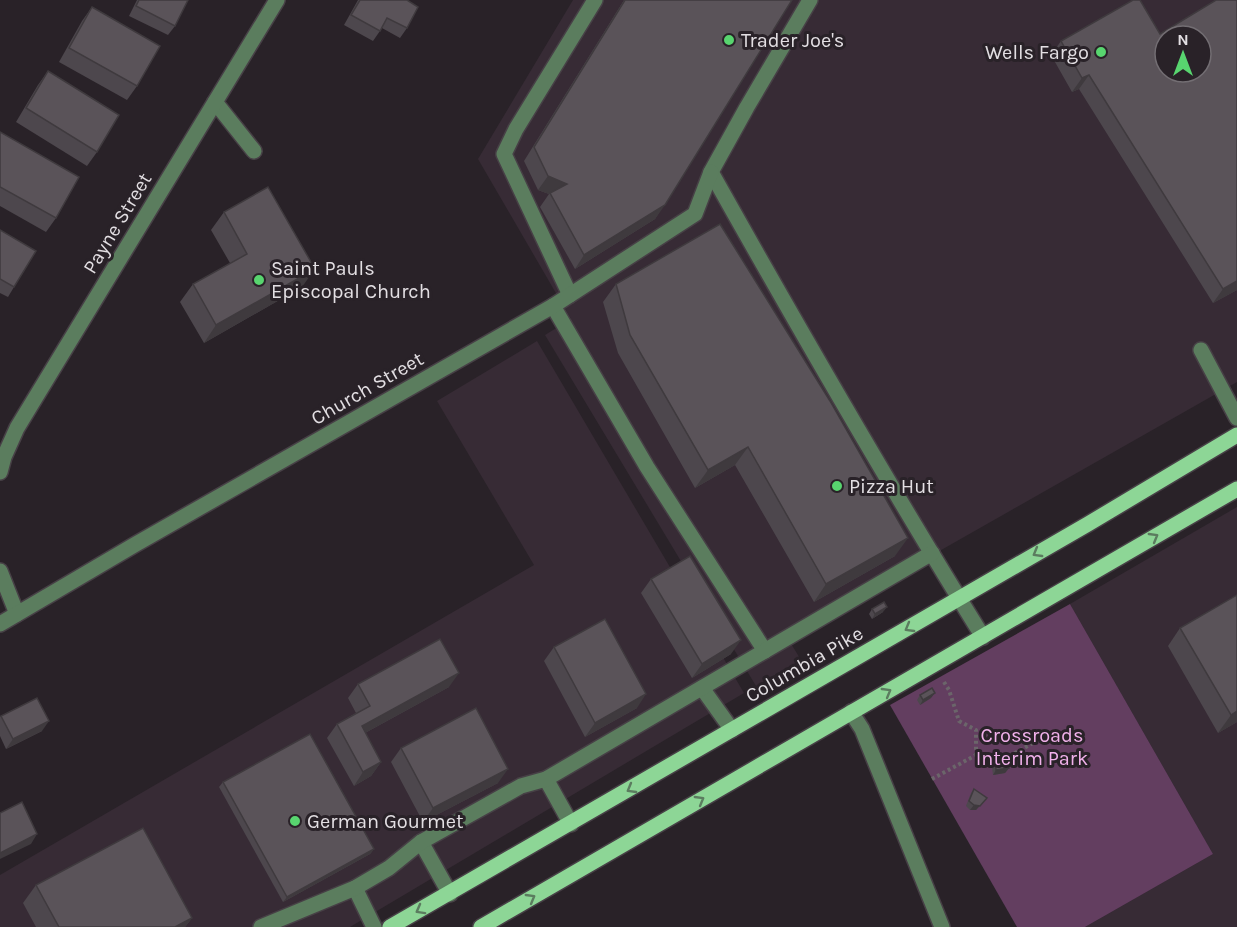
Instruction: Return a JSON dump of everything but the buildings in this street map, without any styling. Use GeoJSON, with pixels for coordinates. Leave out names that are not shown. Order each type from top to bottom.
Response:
{"type":"FeatureCollection","features":[{"type":"Feature","properties":{"kind":"main road","name":"Columbia Pike"},"geometry":{"type":"LineString","coordinates":[[390,927],[571,824],[1237,435]]}},
{"type":"Feature","properties":{"kind":"main road"},"geometry":{"type":"LineString","coordinates":[[481,927],[1237,489]]}},
{"type":"Feature","properties":{"kind":"street","name":"Payne Street"},"geometry":{"type":"LineString","coordinates":[[0,472],[17,428],[277,0]]}},
{"type":"Feature","properties":{"kind":"street"},"geometry":{"type":"LineString","coordinates":[[570,295],[504,154],[516,129],[595,0]]}},
{"type":"Feature","properties":{"kind":"street","name":"Church Street"},"geometry":{"type":"LineString","coordinates":[[0,624],[146,538],[554,306],[695,214],[711,172],[810,0]]}},
{"type":"Feature","properties":{"kind":"street"},"geometry":{"type":"LineString","coordinates":[[215,102],[254,151]]}},
{"type":"Feature","properties":{"kind":"street"},"geometry":{"type":"LineString","coordinates":[[711,172],[779,294],[983,637]]}},
{"type":"Feature","properties":{"kind":"street"},"geometry":{"type":"LineString","coordinates":[[554,306],[647,467],[765,651]]}},
{"type":"Feature","properties":{"kind":"street"},"geometry":{"type":"LineString","coordinates":[[1201,350],[1237,417]]}},
{"type":"Feature","properties":{"kind":"street"},"geometry":{"type":"LineString","coordinates":[[261,927],[354,888],[389,868],[421,842],[521,786],[546,778],[932,554]]}},
{"type":"Feature","properties":{"kind":"street"},"geometry":{"type":"LineString","coordinates":[[0,571],[17,614]]}},
{"type":"Feature","properties":{"kind":"street"},"geometry":{"type":"LineString","coordinates":[[702,687],[732,730]]}},
{"type":"Feature","properties":{"kind":"street"},"geometry":{"type":"LineString","coordinates":[[851,712],[862,729],[942,927]]}},
{"type":"Feature","properties":{"kind":"street"},"geometry":{"type":"LineString","coordinates":[[546,778],[571,824]]}},
{"type":"Feature","properties":{"kind":"street"},"geometry":{"type":"LineString","coordinates":[[421,842],[450,894]]}},
{"type":"Feature","properties":{"kind":"street"},"geometry":{"type":"LineString","coordinates":[[354,888],[374,927]]}},
{"type":"Feature","properties":{"kind":"path"},"geometry":{"type":"LineString","coordinates":[[944,682],[949,690],[958,721],[976,730],[976,755]]}},
{"type":"Feature","properties":{"kind":"path"},"geometry":{"type":"LineString","coordinates":[[976,755],[994,764],[1044,737]]}},
{"type":"Feature","properties":{"kind":"path"},"geometry":{"type":"LineString","coordinates":[[932,779],[976,755]]}},
{"type":"Feature","properties":{"kind":"shaded area"},"geometry":{"type":"Polygon","coordinates":[[[573,0],[1237,0],[1237,382],[913,566],[790,642],[801,660],[756,686],[545,335],[571,319],[478,159],[573,0]]]}},
{"type":"Feature","properties":{"kind":"shaded area"},"geometry":{"type":"Polygon","coordinates":[[[537,341],[744,693],[350,927],[0,927],[0,875],[534,565],[437,401],[537,341]]]}},
{"type":"Feature","properties":{"kind":"shaded area"},"geometry":{"type":"Polygon","coordinates":[[[1237,507],[1237,927],[1085,927],[1213,854],[1070,604],[1237,507]]]}},
{"type":"Feature","properties":{"kind":"green space","name":"Crossroads Interim Park"},"geometry":{"type":"Polygon","coordinates":[[[1070,604],[1213,854],[1085,927],[1017,927],[890,705],[1070,604]]]}},
{"type":"Feature","properties":{"kind":"place","name":"Trader Joe's"},"geometry":{"type":"Point","coordinates":[729,40]}},
{"type":"Feature","properties":{"kind":"place","name":"Wells Fargo"},"geometry":{"type":"Point","coordinates":[1101,52]}},
{"type":"Feature","properties":{"kind":"place","name":"Saint Pauls Episcopal Church"},"geometry":{"type":"Point","coordinates":[259,280]}},
{"type":"Feature","properties":{"kind":"place","name":"Pizza Hut"},"geometry":{"type":"Point","coordinates":[837,486]}},
{"type":"Feature","properties":{"kind":"place","name":"German Gourmet"},"geometry":{"type":"Point","coordinates":[295,821]}}]}
